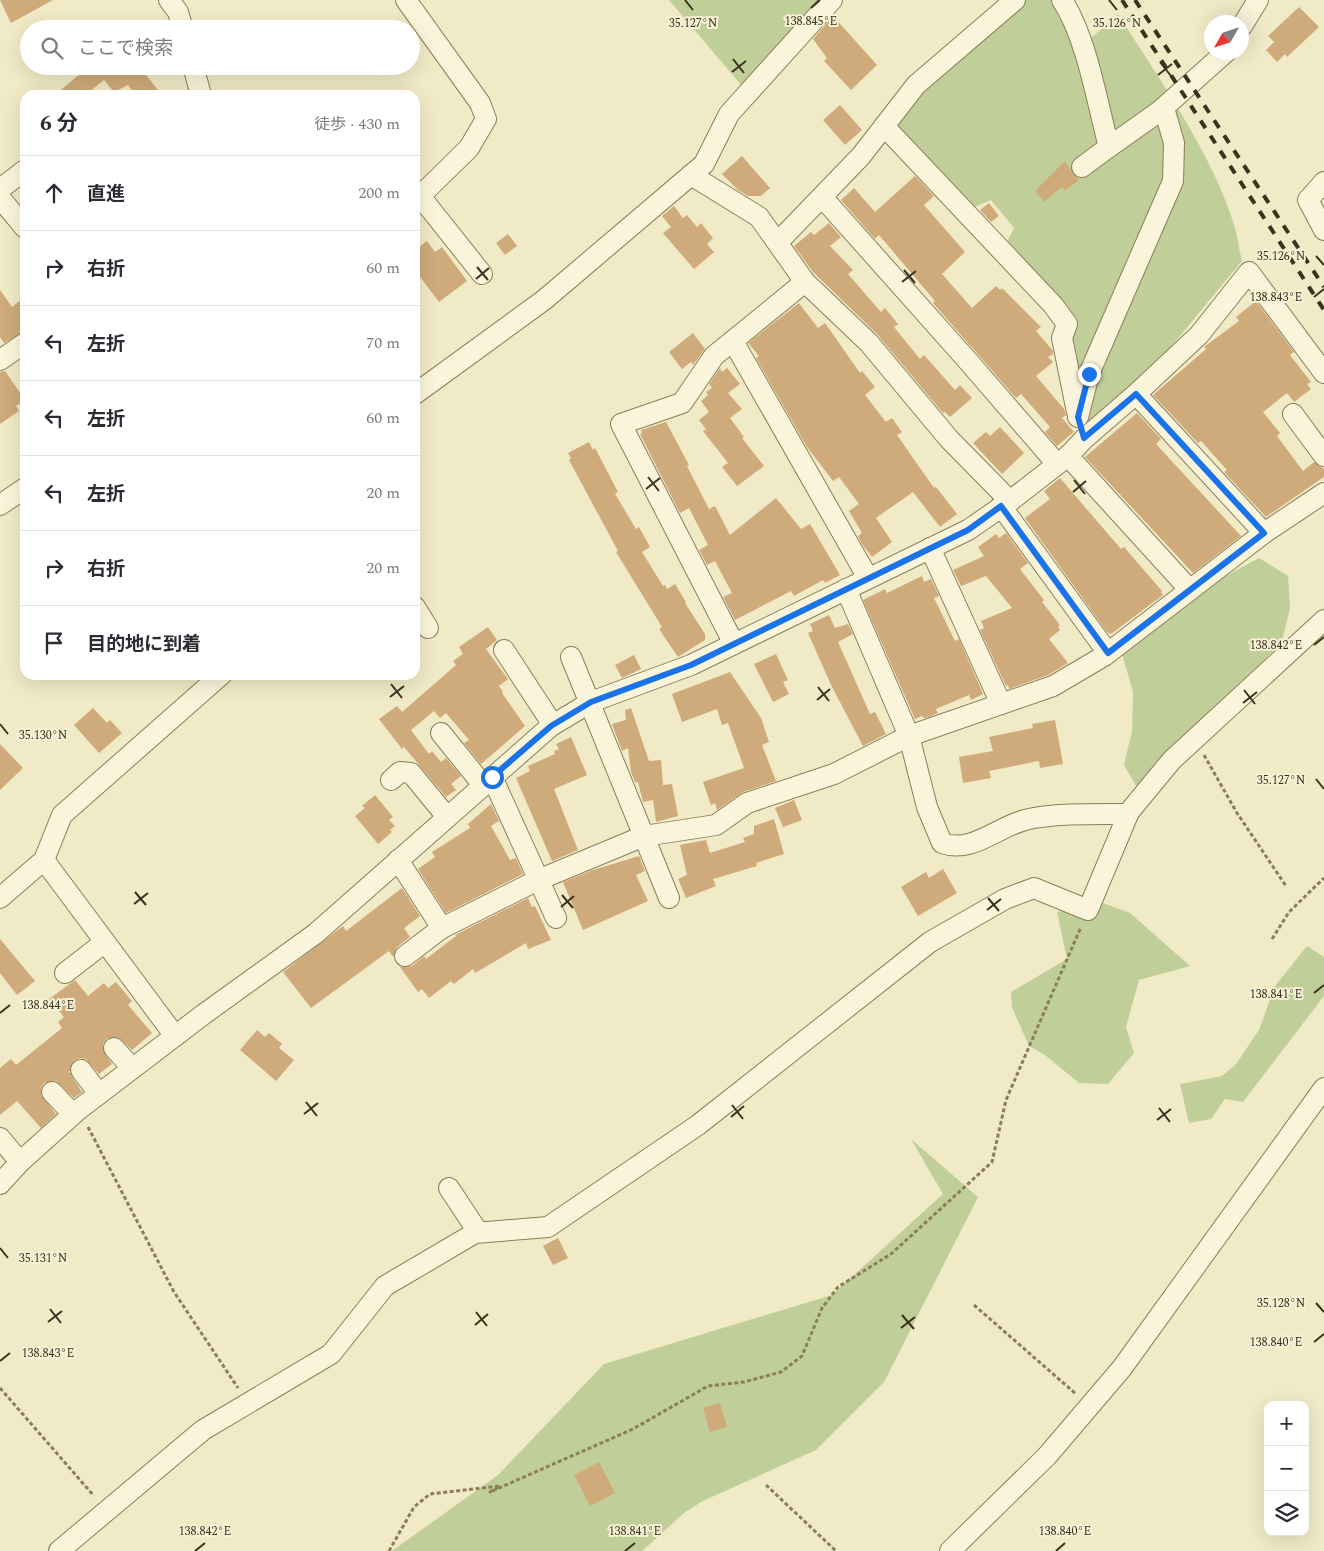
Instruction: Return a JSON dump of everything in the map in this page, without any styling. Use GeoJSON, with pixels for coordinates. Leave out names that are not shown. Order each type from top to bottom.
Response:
{"type":"FeatureCollection","features":[{"type":"Feature","properties":{"kind":"street"},"geometry":{"type":"LineString","coordinates":[[169,0],[178,12],[180,20]]}},
{"type":"Feature","properties":{"kind":"street"},"geometry":{"type":"LineString","coordinates":[[406,0],[480,103],[486,119],[470,148],[420,197]]}},
{"type":"Feature","properties":{"kind":"street"},"geometry":{"type":"LineString","coordinates":[[420,390],[544,300],[704,164],[729,114],[832,0]]}},
{"type":"Feature","properties":{"kind":"street"},"geometry":{"type":"LineString","coordinates":[[778,242],[861,156],[916,85],[1015,0]]}},
{"type":"Feature","properties":{"kind":"street"},"geometry":{"type":"LineString","coordinates":[[1062,0],[1070,12],[1082,46],[1109,147]]}},
{"type":"Feature","properties":{"kind":"street"},"geometry":{"type":"LineString","coordinates":[[1249,15],[1258,0]]}},
{"type":"Feature","properties":{"kind":"street"},"geometry":{"type":"LineString","coordinates":[[1082,167],[1162,109],[1217,60]]}},
{"type":"Feature","properties":{"kind":"street"},"geometry":{"type":"LineString","coordinates":[[195,75],[199,90]]}},
{"type":"Feature","properties":{"kind":"street"},"geometry":{"type":"LineString","coordinates":[[1078,417],[1089,374],[1173,181],[1174,143],[1164,108],[1162,109]]}},
{"type":"Feature","properties":{"kind":"street"},"geometry":{"type":"LineString","coordinates":[[884,126],[1053,305],[1067,324],[1062,338],[1084,438]]}},
{"type":"Feature","properties":{"kind":"street"},"geometry":{"type":"LineString","coordinates":[[0,189],[20,174]]}},
{"type":"Feature","properties":{"kind":"street"},"geometry":{"type":"LineString","coordinates":[[692,175],[758,217],[778,242],[805,282],[869,343],[1005,504],[1108,653]]}},
{"type":"Feature","properties":{"kind":"street"},"geometry":{"type":"LineString","coordinates":[[1324,182],[1308,200],[1324,230]]}},
{"type":"Feature","properties":{"kind":"street"},"geometry":{"type":"LineString","coordinates":[[822,197],[968,360],[1062,460],[1190,590]]}},
{"type":"Feature","properties":{"kind":"street"},"geometry":{"type":"LineString","coordinates":[[0,198],[20,222]]}},
{"type":"Feature","properties":{"kind":"street"},"geometry":{"type":"LineString","coordinates":[[420,201],[482,274]]}},
{"type":"Feature","properties":{"kind":"street"},"geometry":{"type":"LineString","coordinates":[[0,1184],[20,1162],[76,1112],[132,1068],[315,934],[553,725],[591,702],[691,665],[968,530],[1062,460],[1084,438],[1136,394],[1199,335],[1249,272],[1324,373]]}},
{"type":"Feature","properties":{"kind":"street"},"geometry":{"type":"LineString","coordinates":[[734,644],[621,424],[682,403],[714,356],[805,282]]}},
{"type":"Feature","properties":{"kind":"street"},"geometry":{"type":"LineString","coordinates":[[733,341],[868,578]]}},
{"type":"Feature","properties":{"kind":"street"},"geometry":{"type":"LineString","coordinates":[[0,360],[20,346]]}},
{"type":"Feature","properties":{"kind":"street"},"geometry":{"type":"LineString","coordinates":[[1136,394],[1264,533]]}},
{"type":"Feature","properties":{"kind":"street"},"geometry":{"type":"LineString","coordinates":[[1293,414],[1324,456]]}},
{"type":"Feature","properties":{"kind":"street"},"geometry":{"type":"LineString","coordinates":[[0,506],[20,492]]}},
{"type":"Feature","properties":{"kind":"street"},"geometry":{"type":"LineString","coordinates":[[405,956],[442,928],[538,880],[644,836],[716,825],[747,803],[834,774],[909,736],[1053,686],[1108,653],[1264,533],[1324,493]]}},
{"type":"Feature","properties":{"kind":"street"},"geometry":{"type":"LineString","coordinates":[[930,548],[1001,704]]}},
{"type":"Feature","properties":{"kind":"street"},"geometry":{"type":"LineString","coordinates":[[846,589],[909,736],[927,807],[942,843],[952,846],[984,839],[1024,820],[1086,814],[1128,814]]}},
{"type":"Feature","properties":{"kind":"street"},"geometry":{"type":"LineString","coordinates":[[420,615],[428,628]]}},
{"type":"Feature","properties":{"kind":"street"},"geometry":{"type":"LineString","coordinates":[[59,1551],[203,1430],[332,1354],[385,1286],[478,1232],[548,1227],[698,1125],[930,942],[1005,898],[1034,888],[1088,910],[1128,814],[1157,776],[1193,740],[1324,620]]}},
{"type":"Feature","properties":{"kind":"street"},"geometry":{"type":"LineString","coordinates":[[504,650],[553,725]]}},
{"type":"Feature","properties":{"kind":"street"},"geometry":{"type":"LineString","coordinates":[[571,657],[591,702],[669,898]]}},
{"type":"Feature","properties":{"kind":"street"},"geometry":{"type":"LineString","coordinates":[[0,898],[44,860],[62,815],[215,680]]}},
{"type":"Feature","properties":{"kind":"street"},"geometry":{"type":"LineString","coordinates":[[441,733],[488,781],[556,918]]}},
{"type":"Feature","properties":{"kind":"street"},"geometry":{"type":"LineString","coordinates":[[391,780],[400,772],[411,773],[447,817]]}},
{"type":"Feature","properties":{"kind":"street"},"geometry":{"type":"LineString","coordinates":[[44,860],[175,1036]]}},
{"type":"Feature","properties":{"kind":"street"},"geometry":{"type":"LineString","coordinates":[[398,860],[442,928]]}},
{"type":"Feature","properties":{"kind":"street"},"geometry":{"type":"LineString","coordinates":[[65,973],[105,942]]}},
{"type":"Feature","properties":{"kind":"street"},"geometry":{"type":"LineString","coordinates":[[114,1048],[132,1068]]}},
{"type":"Feature","properties":{"kind":"street"},"geometry":{"type":"LineString","coordinates":[[80,1070],[99,1094]]}},
{"type":"Feature","properties":{"kind":"street"},"geometry":{"type":"LineString","coordinates":[[950,1551],[1047,1456],[1122,1368],[1324,1088]]}},
{"type":"Feature","properties":{"kind":"street"},"geometry":{"type":"LineString","coordinates":[[52,1092],[76,1112]]}},
{"type":"Feature","properties":{"kind":"street"},"geometry":{"type":"LineString","coordinates":[[0,1138],[20,1162]]}},
{"type":"Feature","properties":{"kind":"street"},"geometry":{"type":"LineString","coordinates":[[449,1188],[478,1232]]}},
{"type":"Feature","properties":{"kind":"path"},"geometry":{"type":"LineString","coordinates":[[1193,740],[1237,812],[1286,886]]}},
{"type":"Feature","properties":{"kind":"path"},"geometry":{"type":"LineString","coordinates":[[1272,939],[1289,912],[1324,878]]}},
{"type":"Feature","properties":{"kind":"path"},"geometry":{"type":"LineString","coordinates":[[389,1551],[414,1507],[430,1494],[500,1486],[490,1492],[633,1430],[708,1386],[744,1382],[781,1372],[802,1356],[822,1308],[838,1287],[892,1254],[992,1162],[1006,1100],[1088,910]]}},
{"type":"Feature","properties":{"kind":"path"},"geometry":{"type":"LineString","coordinates":[[76,1112],[174,1292],[249,1403]]}},
{"type":"Feature","properties":{"kind":"path"},"geometry":{"type":"LineString","coordinates":[[974,1304],[1089,1406]]}},
{"type":"Feature","properties":{"kind":"path"},"geometry":{"type":"LineString","coordinates":[[0,1388],[106,1510]]}},
{"type":"Feature","properties":{"kind":"path"},"geometry":{"type":"LineString","coordinates":[[766,1485],[836,1551]]}},
{"type":"Feature","properties":{"kind":"green space"},"geometry":{"type":"Polygon","coordinates":[[[669,0],[824,0],[817,7],[810,8],[742,86],[669,0]]]}},
{"type":"Feature","properties":{"kind":"green space"},"geometry":{"type":"Polygon","coordinates":[[[1016,0],[1058,0],[1082,46],[1118,14],[1184,118],[1213,172],[1235,228],[1242,261],[1170,348],[1082,433],[1068,357],[1067,324],[1002,252],[1014,228],[991,200],[968,210],[886,128],[1016,0]]]}},
{"type":"Feature","properties":{"kind":"green space"},"geometry":{"type":"Polygon","coordinates":[[[1259,558],[1288,576],[1290,608],[1282,641],[1223,705],[1138,789],[1124,765],[1132,731],[1133,692],[1122,654],[1203,588],[1259,558]]]}},
{"type":"Feature","properties":{"kind":"green space"},"geometry":{"type":"Polygon","coordinates":[[[1103,903],[1130,913],[1190,966],[1139,980],[1126,1027],[1134,1053],[1108,1084],[1079,1083],[1045,1055],[1029,1046],[1012,1007],[1011,992],[1067,959],[1057,912],[1103,903]]]}},
{"type":"Feature","properties":{"kind":"green space"},"geometry":{"type":"Polygon","coordinates":[[[1307,946],[1324,957],[1324,996],[1243,1102],[1225,1099],[1211,1119],[1189,1123],[1180,1084],[1222,1076],[1236,1064],[1259,1030],[1275,986],[1307,946]]]}},
{"type":"Feature","properties":{"kind":"green space"},"geometry":{"type":"Polygon","coordinates":[[[911,1139],[978,1197],[884,1382],[816,1450],[703,1501],[685,1512],[642,1551],[392,1551],[498,1475],[604,1364],[832,1295],[943,1194],[911,1139]]]}},
{"type":"Feature","properties":{"kind":"building"},"geometry":{"type":"Polygon","coordinates":[[[0,0],[53,0],[11,23],[0,0]]]}},
{"type":"Feature","properties":{"kind":"building"},"geometry":{"type":"Polygon","coordinates":[[[1299,7],[1319,27],[1287,57],[1285,54],[1277,62],[1266,50],[1274,42],[1268,36],[1299,7]]]}},
{"type":"Feature","properties":{"kind":"building"},"geometry":{"type":"Polygon","coordinates":[[[833,16],[877,65],[851,90],[824,61],[827,58],[813,39],[833,16]]]}},
{"type":"Feature","properties":{"kind":"building"},"geometry":{"type":"Polygon","coordinates":[[[78,75],[146,75],[158,90],[132,90],[128,85],[118,90],[112,90],[104,80],[91,90],[61,90],[78,75]]]}},
{"type":"Feature","properties":{"kind":"building"},"geometry":{"type":"Polygon","coordinates":[[[840,105],[862,130],[845,145],[823,120],[840,105]]]}},
{"type":"Feature","properties":{"kind":"building"},"geometry":{"type":"Polygon","coordinates":[[[742,156],[770,188],[761,196],[748,196],[738,190],[722,174],[742,156]]]}},
{"type":"Feature","properties":{"kind":"building"},"geometry":{"type":"Polygon","coordinates":[[[1065,161],[1079,180],[1065,191],[1062,187],[1044,202],[1035,191],[1065,161]]]}},
{"type":"Feature","properties":{"kind":"building"},"geometry":{"type":"Polygon","coordinates":[[[915,176],[934,196],[924,205],[965,252],[942,274],[972,308],[996,286],[1000,290],[1002,288],[1041,327],[1036,331],[1053,351],[1053,354],[1048,357],[1053,362],[1036,376],[1064,409],[1066,415],[1062,418],[1074,432],[1057,446],[1045,432],[1050,427],[1021,394],[1016,398],[933,303],[935,301],[879,235],[875,239],[841,200],[854,188],[875,212],[915,176]]]}},
{"type":"Feature","properties":{"kind":"building"},"geometry":{"type":"Polygon","coordinates":[[[989,203],[999,216],[991,222],[980,210],[989,203]]]}},
{"type":"Feature","properties":{"kind":"building"},"geometry":{"type":"Polygon","coordinates":[[[674,206],[683,218],[687,215],[697,227],[701,223],[713,238],[707,244],[714,252],[694,269],[663,233],[671,227],[662,216],[674,206]]]}},
{"type":"Feature","properties":{"kind":"building"},"geometry":{"type":"Polygon","coordinates":[[[829,223],[841,237],[830,246],[853,270],[848,274],[881,312],[885,308],[898,324],[894,327],[920,359],[924,355],[955,390],[960,385],[972,398],[950,417],[945,412],[943,413],[877,334],[813,272],[794,246],[811,232],[814,235],[829,223]]]}},
{"type":"Feature","properties":{"kind":"building"},"geometry":{"type":"Polygon","coordinates":[[[508,234],[517,246],[505,255],[496,243],[508,234]]]}},
{"type":"Feature","properties":{"kind":"building"},"geometry":{"type":"Polygon","coordinates":[[[427,241],[435,252],[442,247],[467,281],[439,302],[420,277],[420,246],[427,241]]]}},
{"type":"Feature","properties":{"kind":"building"},"geometry":{"type":"Polygon","coordinates":[[[0,290],[12,307],[20,301],[20,334],[4,343],[0,337],[0,290]]]}},
{"type":"Feature","properties":{"kind":"building"},"geometry":{"type":"Polygon","coordinates":[[[1256,301],[1294,352],[1290,355],[1311,382],[1307,384],[1311,389],[1294,402],[1287,393],[1263,412],[1280,433],[1277,436],[1303,471],[1314,462],[1324,469],[1324,477],[1266,517],[1224,472],[1227,470],[1201,441],[1198,443],[1153,395],[1206,349],[1204,347],[1239,321],[1236,317],[1256,301]]]}},
{"type":"Feature","properties":{"kind":"building"},"geometry":{"type":"Polygon","coordinates":[[[799,303],[818,328],[825,323],[860,373],[862,371],[875,387],[865,395],[886,422],[892,418],[902,432],[897,435],[934,488],[936,487],[957,514],[940,527],[913,492],[876,518],[892,542],[872,557],[862,544],[858,536],[862,533],[849,511],[859,504],[839,477],[833,481],[807,447],[756,358],[759,356],[748,343],[799,303]]]}},
{"type":"Feature","properties":{"kind":"building"},"geometry":{"type":"Polygon","coordinates":[[[693,333],[705,349],[693,365],[691,362],[682,369],[669,352],[693,333]]]}},
{"type":"Feature","properties":{"kind":"building"},"geometry":{"type":"Polygon","coordinates":[[[720,368],[722,372],[727,368],[740,384],[728,393],[742,409],[730,418],[744,437],[742,438],[764,466],[737,486],[722,467],[728,463],[703,431],[706,429],[699,420],[709,412],[701,401],[708,395],[706,392],[712,388],[709,384],[720,368]]]}},
{"type":"Feature","properties":{"kind":"building"},"geometry":{"type":"Polygon","coordinates":[[[5,371],[20,393],[20,403],[16,406],[19,411],[0,424],[0,372],[5,371]]]}},
{"type":"Feature","properties":{"kind":"building"},"geometry":{"type":"Polygon","coordinates":[[[1137,413],[1161,439],[1156,444],[1241,536],[1193,573],[1085,457],[1137,413]]]}},
{"type":"Feature","properties":{"kind":"building"},"geometry":{"type":"Polygon","coordinates":[[[666,422],[689,465],[687,466],[709,509],[715,506],[730,535],[776,498],[801,529],[810,524],[840,575],[825,583],[823,580],[794,596],[791,591],[735,620],[723,597],[732,593],[715,561],[707,565],[699,550],[708,545],[689,508],[680,513],[640,434],[642,433],[641,430],[666,422]]]}},
{"type":"Feature","properties":{"kind":"building"},"geometry":{"type":"Polygon","coordinates":[[[1000,427],[1024,453],[1002,474],[973,443],[986,432],[990,436],[1000,427]]]}},
{"type":"Feature","properties":{"kind":"building"},"geometry":{"type":"Polygon","coordinates":[[[589,442],[593,450],[595,448],[618,492],[615,494],[636,529],[639,527],[650,547],[642,552],[663,586],[665,585],[667,589],[675,584],[705,634],[705,640],[678,657],[659,629],[662,627],[616,552],[618,551],[569,460],[571,458],[568,453],[589,442]]]}},
{"type":"Feature","properties":{"kind":"building"},"geometry":{"type":"Polygon","coordinates":[[[1060,478],[1121,549],[1124,547],[1162,591],[1163,595],[1111,634],[1107,632],[1025,518],[1050,499],[1044,491],[1060,478]]]}},
{"type":"Feature","properties":{"kind":"building"},"geometry":{"type":"Polygon","coordinates":[[[1006,533],[1028,563],[1020,569],[1044,600],[1042,602],[1060,625],[1058,627],[1060,630],[1049,639],[1068,663],[1048,675],[1009,689],[980,630],[984,628],[981,621],[1012,608],[986,576],[961,586],[953,570],[984,556],[978,547],[996,534],[999,538],[1006,533]]]}},
{"type":"Feature","properties":{"kind":"building"},"geometry":{"type":"Polygon","coordinates":[[[922,576],[924,582],[931,579],[939,596],[934,598],[955,641],[959,639],[983,694],[971,700],[969,695],[936,709],[938,713],[929,717],[924,718],[922,716],[915,719],[863,600],[885,589],[887,593],[922,576]]]}},
{"type":"Feature","properties":{"kind":"building"},"geometry":{"type":"Polygon","coordinates":[[[829,615],[835,628],[848,624],[853,634],[838,642],[870,714],[875,712],[886,734],[863,746],[832,687],[808,633],[813,631],[810,624],[829,615]]]}},
{"type":"Feature","properties":{"kind":"building"},"geometry":{"type":"Polygon","coordinates":[[[488,627],[497,640],[486,649],[508,679],[499,686],[525,726],[481,764],[464,743],[469,740],[446,713],[440,718],[434,711],[411,730],[429,754],[432,751],[441,762],[446,758],[461,776],[451,784],[456,790],[446,797],[404,747],[402,749],[379,719],[397,706],[402,712],[456,665],[453,661],[463,654],[459,647],[488,627]]]}},
{"type":"Feature","properties":{"kind":"building"},"geometry":{"type":"Polygon","coordinates":[[[776,654],[788,680],[783,682],[789,694],[773,702],[754,664],[776,654]]]}},
{"type":"Feature","properties":{"kind":"building"},"geometry":{"type":"Polygon","coordinates":[[[634,655],[641,669],[622,678],[615,665],[634,655]]]}},
{"type":"Feature","properties":{"kind":"building"},"geometry":{"type":"Polygon","coordinates":[[[730,672],[761,718],[769,742],[762,745],[776,781],[743,792],[717,810],[715,803],[711,805],[703,782],[744,768],[728,723],[722,725],[717,709],[682,722],[672,694],[730,672]]]}},
{"type":"Feature","properties":{"kind":"building"},"geometry":{"type":"Polygon","coordinates":[[[93,708],[107,723],[110,720],[122,733],[99,753],[74,725],[93,708]]]}},
{"type":"Feature","properties":{"kind":"building"},"geometry":{"type":"Polygon","coordinates":[[[631,708],[649,761],[661,760],[663,785],[672,784],[678,816],[656,822],[653,800],[643,802],[638,782],[635,782],[631,772],[628,748],[622,751],[612,724],[626,720],[625,710],[631,708]]]}},
{"type":"Feature","properties":{"kind":"building"},"geometry":{"type":"Polygon","coordinates":[[[1055,720],[1063,764],[1040,768],[1039,761],[989,771],[991,778],[963,783],[959,757],[993,751],[989,737],[1033,728],[1032,724],[1055,720]]]}},
{"type":"Feature","properties":{"kind":"building"},"geometry":{"type":"Polygon","coordinates":[[[571,737],[587,775],[554,789],[578,850],[552,861],[516,778],[530,771],[528,766],[555,754],[554,751],[559,749],[556,744],[571,737]]]}},
{"type":"Feature","properties":{"kind":"building"},"geometry":{"type":"Polygon","coordinates":[[[0,744],[23,768],[0,790],[0,744]]]}},
{"type":"Feature","properties":{"kind":"building"},"geometry":{"type":"Polygon","coordinates":[[[375,795],[393,817],[389,820],[395,826],[390,830],[392,832],[378,844],[355,816],[365,808],[362,806],[375,795]]]}},
{"type":"Feature","properties":{"kind":"building"},"geometry":{"type":"Polygon","coordinates":[[[794,800],[802,820],[783,827],[775,808],[794,800]]]}},
{"type":"Feature","properties":{"kind":"building"},"geometry":{"type":"Polygon","coordinates":[[[491,804],[499,821],[491,826],[510,860],[516,858],[523,874],[446,913],[418,869],[435,857],[432,852],[470,828],[468,824],[491,804]]]}},
{"type":"Feature","properties":{"kind":"building"},"geometry":{"type":"Polygon","coordinates":[[[774,819],[784,854],[756,863],[757,866],[713,879],[716,886],[686,898],[678,879],[687,875],[680,845],[706,840],[710,853],[745,842],[743,838],[754,834],[754,826],[774,819]]]}},
{"type":"Feature","properties":{"kind":"building"},"geometry":{"type":"Polygon","coordinates":[[[639,856],[645,871],[636,875],[648,901],[583,930],[563,882],[593,870],[639,856]]]}},
{"type":"Feature","properties":{"kind":"building"},"geometry":{"type":"Polygon","coordinates":[[[943,869],[957,893],[918,916],[901,887],[926,872],[929,878],[943,869]]]}},
{"type":"Feature","properties":{"kind":"building"},"geometry":{"type":"Polygon","coordinates":[[[402,888],[420,916],[404,928],[410,937],[397,947],[393,957],[389,951],[311,1008],[283,972],[343,926],[346,931],[402,888]]]}},
{"type":"Feature","properties":{"kind":"building"},"geometry":{"type":"Polygon","coordinates":[[[528,898],[532,907],[535,906],[551,940],[528,949],[526,943],[475,973],[473,969],[454,984],[451,981],[429,998],[422,989],[418,992],[400,967],[412,966],[424,956],[426,959],[455,935],[528,898]]]}},
{"type":"Feature","properties":{"kind":"building"},"geometry":{"type":"Polygon","coordinates":[[[0,939],[35,981],[17,995],[0,973],[0,939]]]}},
{"type":"Feature","properties":{"kind":"building"},"geometry":{"type":"Polygon","coordinates":[[[75,980],[88,996],[104,983],[108,988],[116,982],[132,1001],[128,1005],[152,1033],[132,1050],[118,1037],[106,1039],[103,1044],[103,1051],[112,1064],[99,1074],[86,1059],[80,1058],[74,1061],[69,1072],[82,1092],[74,1098],[56,1081],[44,1083],[41,1088],[41,1095],[56,1114],[41,1128],[17,1101],[0,1115],[0,1068],[11,1059],[16,1065],[62,1028],[58,1022],[64,1017],[49,999],[75,980]]]}},
{"type":"Feature","properties":{"kind":"building"},"geometry":{"type":"Polygon","coordinates":[[[257,1030],[265,1037],[269,1033],[282,1044],[279,1048],[294,1060],[276,1081],[240,1050],[257,1030]]]}},
{"type":"Feature","properties":{"kind":"building"},"geometry":{"type":"Polygon","coordinates":[[[558,1238],[568,1258],[553,1265],[543,1246],[558,1238]]]}},
{"type":"Feature","properties":{"kind":"building"},"geometry":{"type":"Polygon","coordinates":[[[720,1403],[727,1427],[710,1432],[703,1408],[720,1403]]]}},
{"type":"Feature","properties":{"kind":"building"},"geometry":{"type":"Polygon","coordinates":[[[599,1462],[615,1493],[590,1506],[574,1475],[599,1462]]]}},
{"type":"Feature","properties":{"kind":"railway"},"geometry":{"type":"LineString","coordinates":[[1122,0],[1324,310]]}},
{"type":"Feature","properties":{"kind":"railway"},"geometry":{"type":"LineString","coordinates":[[1135,0],[1324,287]]}},
{"type":"Feature","properties":{"kind":"route"},"geometry":{"type":"LineString","coordinates":[[492,777],[551,726],[591,702],[691,665],[968,530],[1001,506],[1108,653],[1264,533],[1136,394],[1084,438],[1078,417],[1089,374]]}}]}
